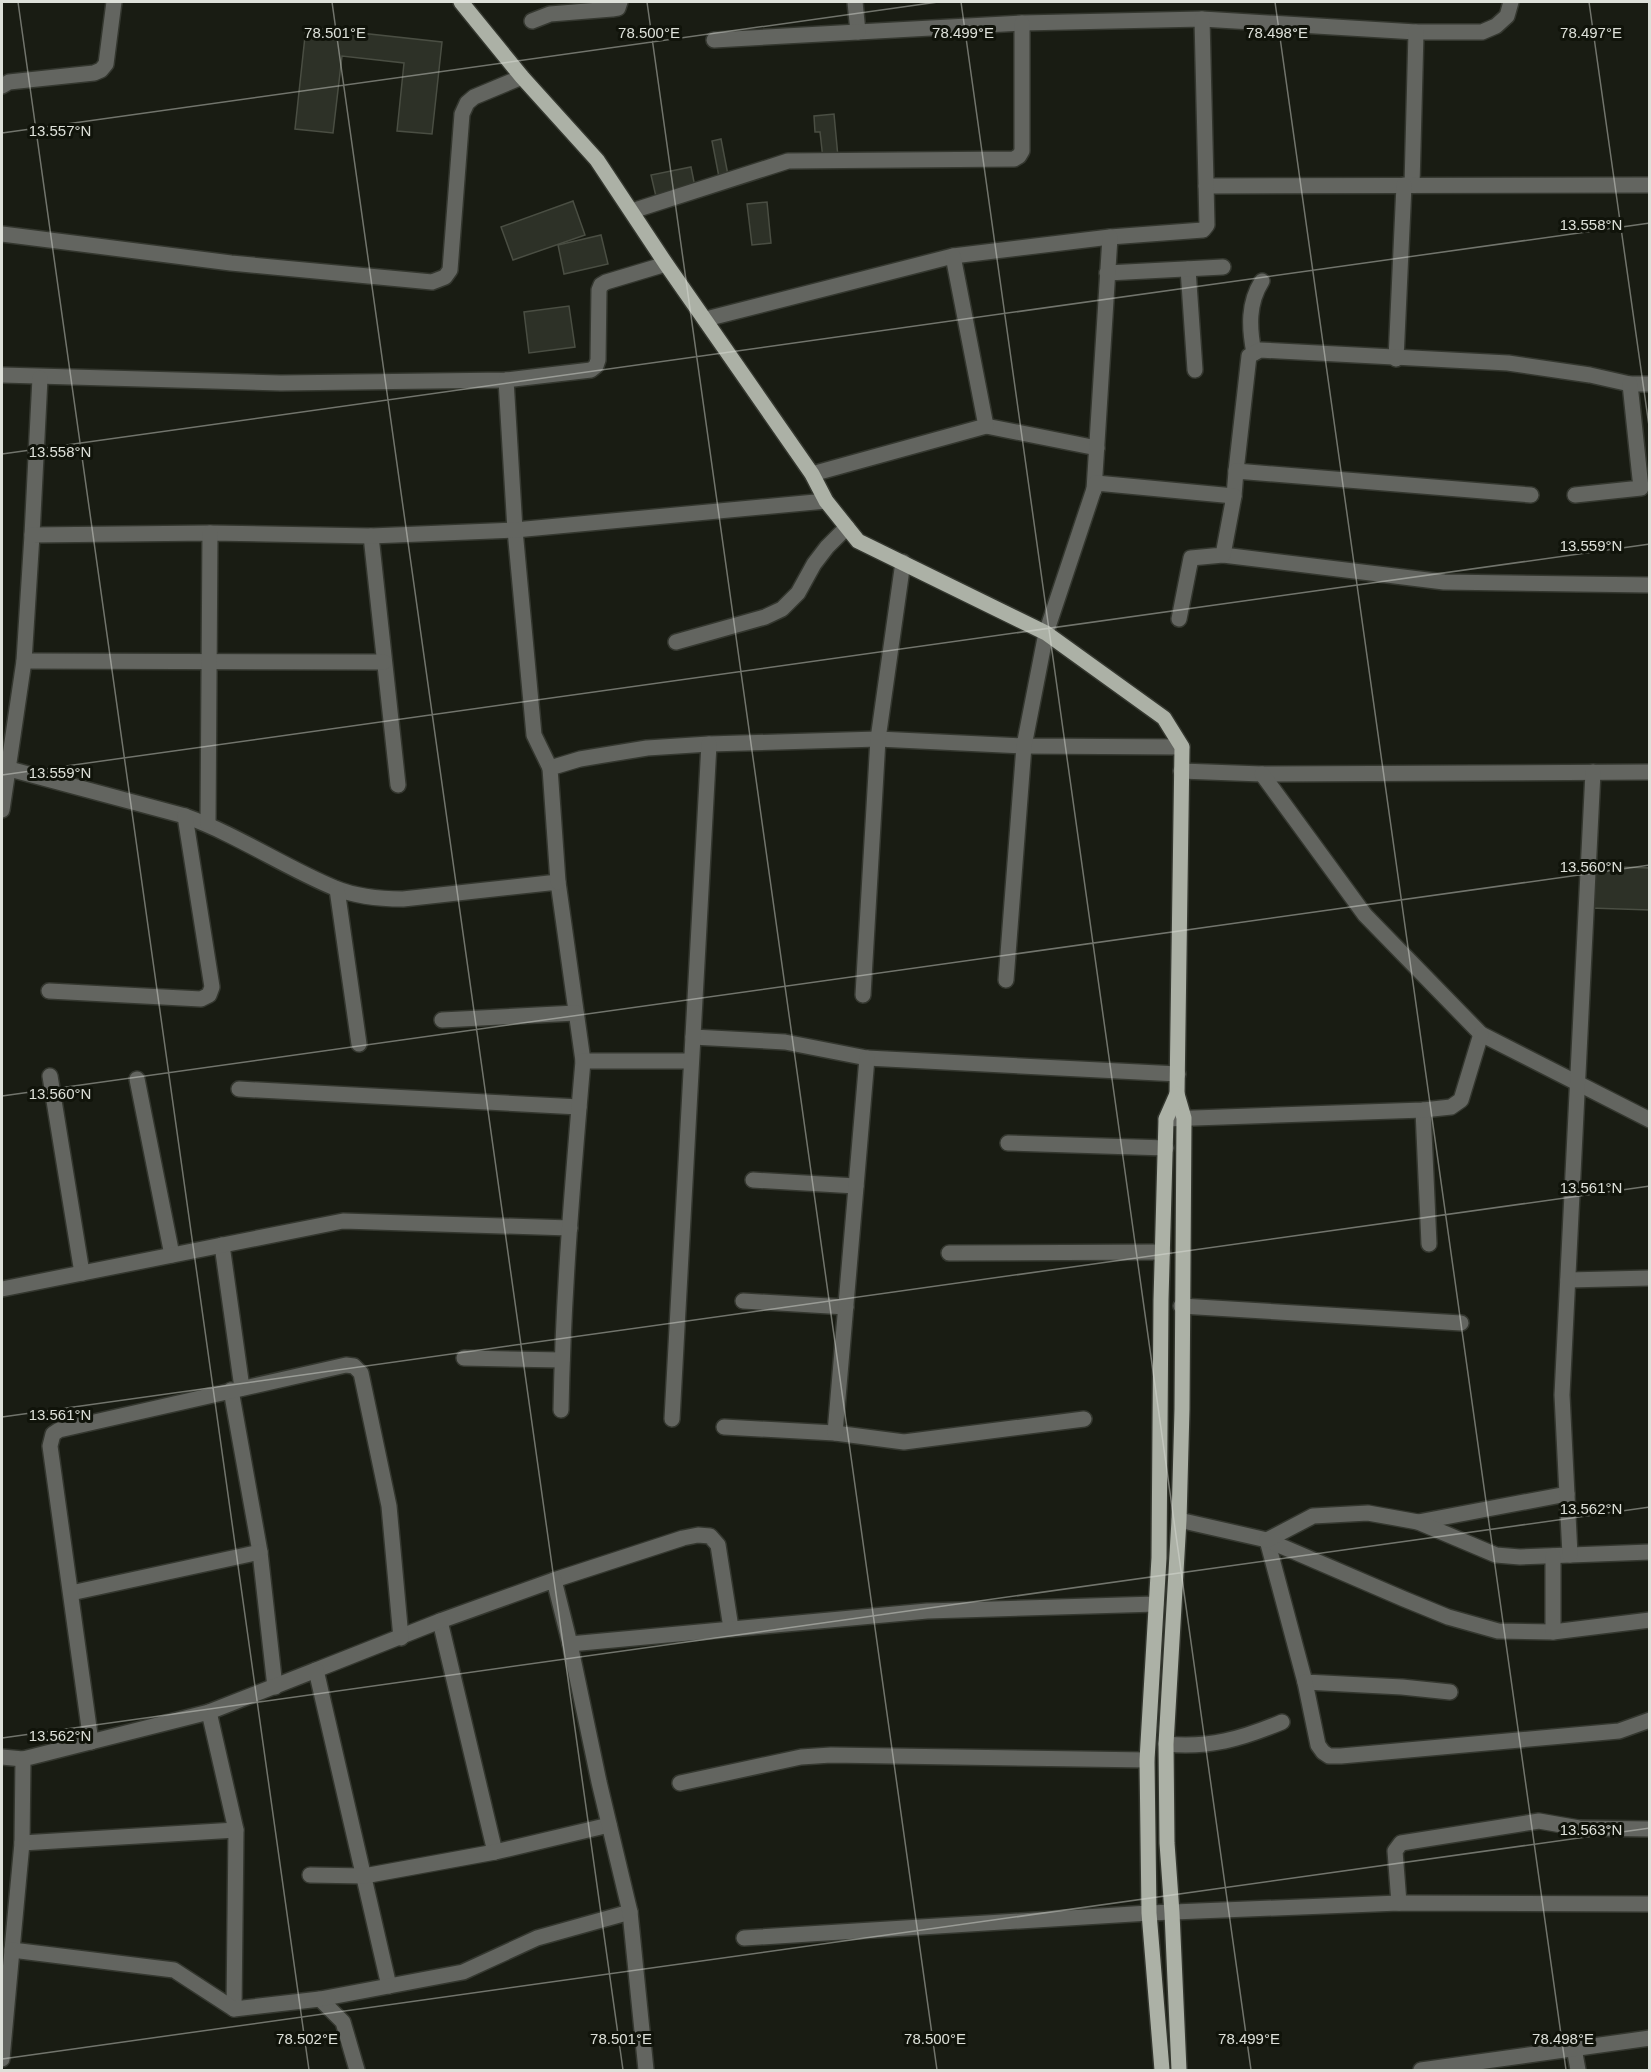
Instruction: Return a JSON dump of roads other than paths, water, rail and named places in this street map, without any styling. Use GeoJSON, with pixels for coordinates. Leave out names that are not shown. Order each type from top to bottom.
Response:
{"type":"FeatureCollection","features":[{"type":"Feature","properties":{"kind":"main road"},"geometry":{"type":"LineString","coordinates":[[461,2],[522,77],[597,160],[666,264],[812,474],[826,501],[858,541],[1046,633],[1164,718],[1182,747],[1177,1094],[1184,1118],[1182,1409],[1179,1520],[1166,1744],[1167,1843],[1179,2070]]}},
{"type":"Feature","properties":{"kind":"main road"},"geometry":{"type":"LineString","coordinates":[[1162,2070],[1149,1913],[1147,1760],[1160,1497],[1166,1119],[1177,1094]]}},
{"type":"Feature","properties":{"kind":"main road"},"geometry":{"type":"LineString","coordinates":[[1160,1411],[1182,1409]]}},
{"type":"Feature","properties":{"kind":"street"},"geometry":{"type":"LineString","coordinates":[[2,86],[9,82],[94,74],[102,70],[106,64],[114,2]]}},
{"type":"Feature","properties":{"kind":"street"},"geometry":{"type":"LineString","coordinates":[[532,21],[550,14],[618,8],[620,2]]}},
{"type":"Feature","properties":{"kind":"street"},"geometry":{"type":"LineString","coordinates":[[855,2],[858,32]]}},
{"type":"Feature","properties":{"kind":"street"},"geometry":{"type":"LineString","coordinates":[[714,40],[1022,23],[1202,19],[1416,32],[1482,32],[1496,26],[1507,16],[1511,2]]}},
{"type":"Feature","properties":{"kind":"street"},"geometry":{"type":"LineString","coordinates":[[706,319],[953,256],[1110,237],[1203,230],[1207,225],[1202,19]]}},
{"type":"Feature","properties":{"kind":"street"},"geometry":{"type":"LineString","coordinates":[[632,211],[788,160],[1014,159],[1022,151],[1022,23]]}},
{"type":"Feature","properties":{"kind":"street"},"geometry":{"type":"LineString","coordinates":[[1396,359],[1416,32]]}},
{"type":"Feature","properties":{"kind":"street"},"geometry":{"type":"LineString","coordinates":[[2,234],[231,263],[432,282],[445,277],[450,270],[462,114],[467,103],[474,98],[522,77]]}},
{"type":"Feature","properties":{"kind":"street"},"geometry":{"type":"LineString","coordinates":[[1206,186],[1650,184]]}},
{"type":"Feature","properties":{"kind":"street"},"geometry":{"type":"LineString","coordinates":[[1094,490],[1110,237]]}},
{"type":"Feature","properties":{"kind":"street"},"geometry":{"type":"LineString","coordinates":[[953,256],[986,426]]}},
{"type":"Feature","properties":{"kind":"street"},"geometry":{"type":"LineString","coordinates":[[2,375],[40,378],[281,383],[506,380],[591,370],[596,366],[598,360],[598,290],[601,285],[666,264]]}},
{"type":"Feature","properties":{"kind":"street"},"geometry":{"type":"LineString","coordinates":[[1107,273],[1222,267]]}},
{"type":"Feature","properties":{"kind":"street"},"geometry":{"type":"LineString","coordinates":[[1188,269],[1195,370]]}},
{"type":"Feature","properties":{"kind":"street"},"geometry":{"type":"LineString","coordinates":[[1254,353],[1250,328],[1251,309],[1254,294],[1262,281]]}},
{"type":"Feature","properties":{"kind":"street"},"geometry":{"type":"LineString","coordinates":[[1223,555],[1234,496],[1249,356],[1260,350],[1396,359],[1508,363],[1590,375],[1630,384],[1650,384]]}},
{"type":"Feature","properties":{"kind":"street"},"geometry":{"type":"LineString","coordinates":[[2,810],[5,768],[24,661],[40,378]]}},
{"type":"Feature","properties":{"kind":"street"},"geometry":{"type":"LineString","coordinates":[[506,380],[515,530],[534,735],[550,768],[558,882],[583,1061],[570,1228],[561,1410]]}},
{"type":"Feature","properties":{"kind":"street"},"geometry":{"type":"LineString","coordinates":[[1575,495],[1641,488],[1630,384]]}},
{"type":"Feature","properties":{"kind":"street"},"geometry":{"type":"LineString","coordinates":[[812,474],[986,426],[1097,448]]}},
{"type":"Feature","properties":{"kind":"street"},"geometry":{"type":"LineString","coordinates":[[1236,471],[1531,495]]}},
{"type":"Feature","properties":{"kind":"street"},"geometry":{"type":"LineString","coordinates":[[1006,980],[1024,747],[1046,633],[1096,483],[1234,496]]}},
{"type":"Feature","properties":{"kind":"street"},"geometry":{"type":"LineString","coordinates":[[32,535],[210,533],[371,536],[515,530],[826,501]]}},
{"type":"Feature","properties":{"kind":"street"},"geometry":{"type":"LineString","coordinates":[[676,642],[765,617],[782,609],[798,593],[814,564],[827,547],[847,527]]}},
{"type":"Feature","properties":{"kind":"street"},"geometry":{"type":"LineString","coordinates":[[208,824],[210,533]]}},
{"type":"Feature","properties":{"kind":"street"},"geometry":{"type":"LineString","coordinates":[[371,536],[398,785]]}},
{"type":"Feature","properties":{"kind":"street"},"geometry":{"type":"LineString","coordinates":[[1179,619],[1191,558],[1223,555],[1444,582],[1650,585]]}},
{"type":"Feature","properties":{"kind":"street"},"geometry":{"type":"LineString","coordinates":[[862,995],[878,739],[903,562]]}},
{"type":"Feature","properties":{"kind":"street"},"geometry":{"type":"LineString","coordinates":[[24,661],[384,662]]}},
{"type":"Feature","properties":{"kind":"street"},"geometry":{"type":"LineString","coordinates":[[550,768],[580,759],[646,748],[709,744],[878,739],[1024,747],[1182,747]]}},
{"type":"Feature","properties":{"kind":"street"},"geometry":{"type":"LineString","coordinates":[[672,1419],[709,744]]}},
{"type":"Feature","properties":{"kind":"street"},"geometry":{"type":"LineString","coordinates":[[5,768],[208,824],[337,889],[378,899],[403,899],[558,882]]}},
{"type":"Feature","properties":{"kind":"street"},"geometry":{"type":"LineString","coordinates":[[1181,771],[1262,774],[1650,772]]}},
{"type":"Feature","properties":{"kind":"street"},"geometry":{"type":"LineString","coordinates":[[1570,1555],[1562,1395],[1593,772]]}},
{"type":"Feature","properties":{"kind":"street"},"geometry":{"type":"LineString","coordinates":[[1262,774],[1365,915],[1481,1034],[1650,1120]]}},
{"type":"Feature","properties":{"kind":"street"},"geometry":{"type":"LineString","coordinates":[[49,991],[201,999],[208,995],[212,987],[185,816]]}},
{"type":"Feature","properties":{"kind":"street"},"geometry":{"type":"LineString","coordinates":[[337,889],[359,1044]]}},
{"type":"Feature","properties":{"kind":"street"},"geometry":{"type":"LineString","coordinates":[[442,1020],[576,1012]]}},
{"type":"Feature","properties":{"kind":"street"},"geometry":{"type":"LineString","coordinates":[[1166,1119],[1423,1110],[1451,1107],[1461,1100],[1481,1034]]}},
{"type":"Feature","properties":{"kind":"street"},"geometry":{"type":"LineString","coordinates":[[693,1036],[785,1042],[867,1058],[1178,1074]]}},
{"type":"Feature","properties":{"kind":"street"},"geometry":{"type":"LineString","coordinates":[[835,1433],[867,1058]]}},
{"type":"Feature","properties":{"kind":"street"},"geometry":{"type":"LineString","coordinates":[[583,1061],[692,1061]]}},
{"type":"Feature","properties":{"kind":"street"},"geometry":{"type":"LineString","coordinates":[[50,1076],[82,1273]]}},
{"type":"Feature","properties":{"kind":"street"},"geometry":{"type":"LineString","coordinates":[[137,1079],[172,1255]]}},
{"type":"Feature","properties":{"kind":"street"},"geometry":{"type":"LineString","coordinates":[[239,1089],[579,1107]]}},
{"type":"Feature","properties":{"kind":"street"},"geometry":{"type":"LineString","coordinates":[[1423,1110],[1429,1244]]}},
{"type":"Feature","properties":{"kind":"street"},"geometry":{"type":"LineString","coordinates":[[1008,1143],[1166,1148]]}},
{"type":"Feature","properties":{"kind":"street"},"geometry":{"type":"LineString","coordinates":[[753,1180],[856,1186]]}},
{"type":"Feature","properties":{"kind":"street"},"geometry":{"type":"LineString","coordinates":[[2,1289],[343,1221],[570,1228]]}},
{"type":"Feature","properties":{"kind":"street"},"geometry":{"type":"LineString","coordinates":[[222,1245],[237,1389],[260,1552],[275,1687]]}},
{"type":"Feature","properties":{"kind":"street"},"geometry":{"type":"LineString","coordinates":[[949,1253],[1163,1252]]}},
{"type":"Feature","properties":{"kind":"street"},"geometry":{"type":"LineString","coordinates":[[1568,1280],[1650,1278]]}},
{"type":"Feature","properties":{"kind":"street"},"geometry":{"type":"LineString","coordinates":[[743,1301],[846,1307]]}},
{"type":"Feature","properties":{"kind":"street"},"geometry":{"type":"LineString","coordinates":[[1181,1306],[1461,1323]]}},
{"type":"Feature","properties":{"kind":"street"},"geometry":{"type":"LineString","coordinates":[[464,1358],[562,1360]]}},
{"type":"Feature","properties":{"kind":"street"},"geometry":{"type":"LineString","coordinates":[[91,1742],[50,1446],[53,1434],[59,1430],[346,1365],[354,1366],[361,1373],[389,1506],[401,1638]]}},
{"type":"Feature","properties":{"kind":"street"},"geometry":{"type":"LineString","coordinates":[[724,1427],[835,1433],[904,1442],[1084,1419]]}},
{"type":"Feature","properties":{"kind":"street"},"geometry":{"type":"LineString","coordinates":[[1418,1522],[1567,1494]]}},
{"type":"Feature","properties":{"kind":"street"},"geometry":{"type":"LineString","coordinates":[[1267,1540],[1313,1516],[1368,1513],[1418,1522],[1496,1555],[1520,1557],[1650,1552]]}},
{"type":"Feature","properties":{"kind":"street"},"geometry":{"type":"LineString","coordinates":[[1179,1520],[1288,1547],[1448,1617],[1498,1631],[1553,1632],[1650,1620]]}},
{"type":"Feature","properties":{"kind":"street"},"geometry":{"type":"LineString","coordinates":[[2,1757],[22,1759],[209,1712],[440,1622],[554,1581],[682,1538],[698,1535],[710,1536],[718,1545],[731,1628]]}},
{"type":"Feature","properties":{"kind":"street"},"geometry":{"type":"LineString","coordinates":[[1267,1540],[1305,1682],[1318,1745],[1329,1756],[1619,1731],[1650,1720]]}},
{"type":"Feature","properties":{"kind":"street"},"geometry":{"type":"LineString","coordinates":[[71,1593],[260,1552]]}},
{"type":"Feature","properties":{"kind":"street"},"geometry":{"type":"LineString","coordinates":[[1552,1556],[1553,1632]]}},
{"type":"Feature","properties":{"kind":"street"},"geometry":{"type":"LineString","coordinates":[[554,1581],[630,1912],[646,2070]]}},
{"type":"Feature","properties":{"kind":"street"},"geometry":{"type":"LineString","coordinates":[[570,1644],[927,1611],[1156,1604]]}},
{"type":"Feature","properties":{"kind":"street"},"geometry":{"type":"LineString","coordinates":[[440,1622],[495,1852]]}},
{"type":"Feature","properties":{"kind":"street"},"geometry":{"type":"LineString","coordinates":[[316,1670],[389,1986]]}},
{"type":"Feature","properties":{"kind":"street"},"geometry":{"type":"LineString","coordinates":[[1305,1682],[1450,1692]]}},
{"type":"Feature","properties":{"kind":"street"},"geometry":{"type":"LineString","coordinates":[[209,1712],[236,1830],[234,2009]]}},
{"type":"Feature","properties":{"kind":"street"},"geometry":{"type":"LineString","coordinates":[[1166,1744],[1192,1746],[1223,1742],[1282,1722]]}},
{"type":"Feature","properties":{"kind":"street"},"geometry":{"type":"LineString","coordinates":[[680,1783],[801,1757],[831,1755],[1147,1760]]}},
{"type":"Feature","properties":{"kind":"street"},"geometry":{"type":"LineString","coordinates":[[2,2059],[22,1843],[22,1759]]}},
{"type":"Feature","properties":{"kind":"street"},"geometry":{"type":"LineString","coordinates":[[1400,1903],[1395,1851],[1401,1843],[1539,1821],[1579,1828],[1650,1828]]}},
{"type":"Feature","properties":{"kind":"street"},"geometry":{"type":"LineString","coordinates":[[310,1875],[364,1876],[495,1852],[609,1825]]}},
{"type":"Feature","properties":{"kind":"street"},"geometry":{"type":"LineString","coordinates":[[22,1843],[236,1830]]}},
{"type":"Feature","properties":{"kind":"street"},"geometry":{"type":"LineString","coordinates":[[744,1938],[1149,1913],[1400,1903],[1650,1904]]}},
{"type":"Feature","properties":{"kind":"street"},"geometry":{"type":"LineString","coordinates":[[12,1950],[174,1970],[234,2009],[320,1999],[463,1972],[537,1938],[630,1912]]}},
{"type":"Feature","properties":{"kind":"street"},"geometry":{"type":"LineString","coordinates":[[320,1999],[343,2022],[357,2070]]}},
{"type":"Feature","properties":{"kind":"street"},"geometry":{"type":"LineString","coordinates":[[1427,2070],[1650,2038]]}},
{"type":"Feature","properties":{"kind":"street"},"geometry":{"type":"LineString","coordinates":[[1574,2048],[1578,2070]]}}]}
